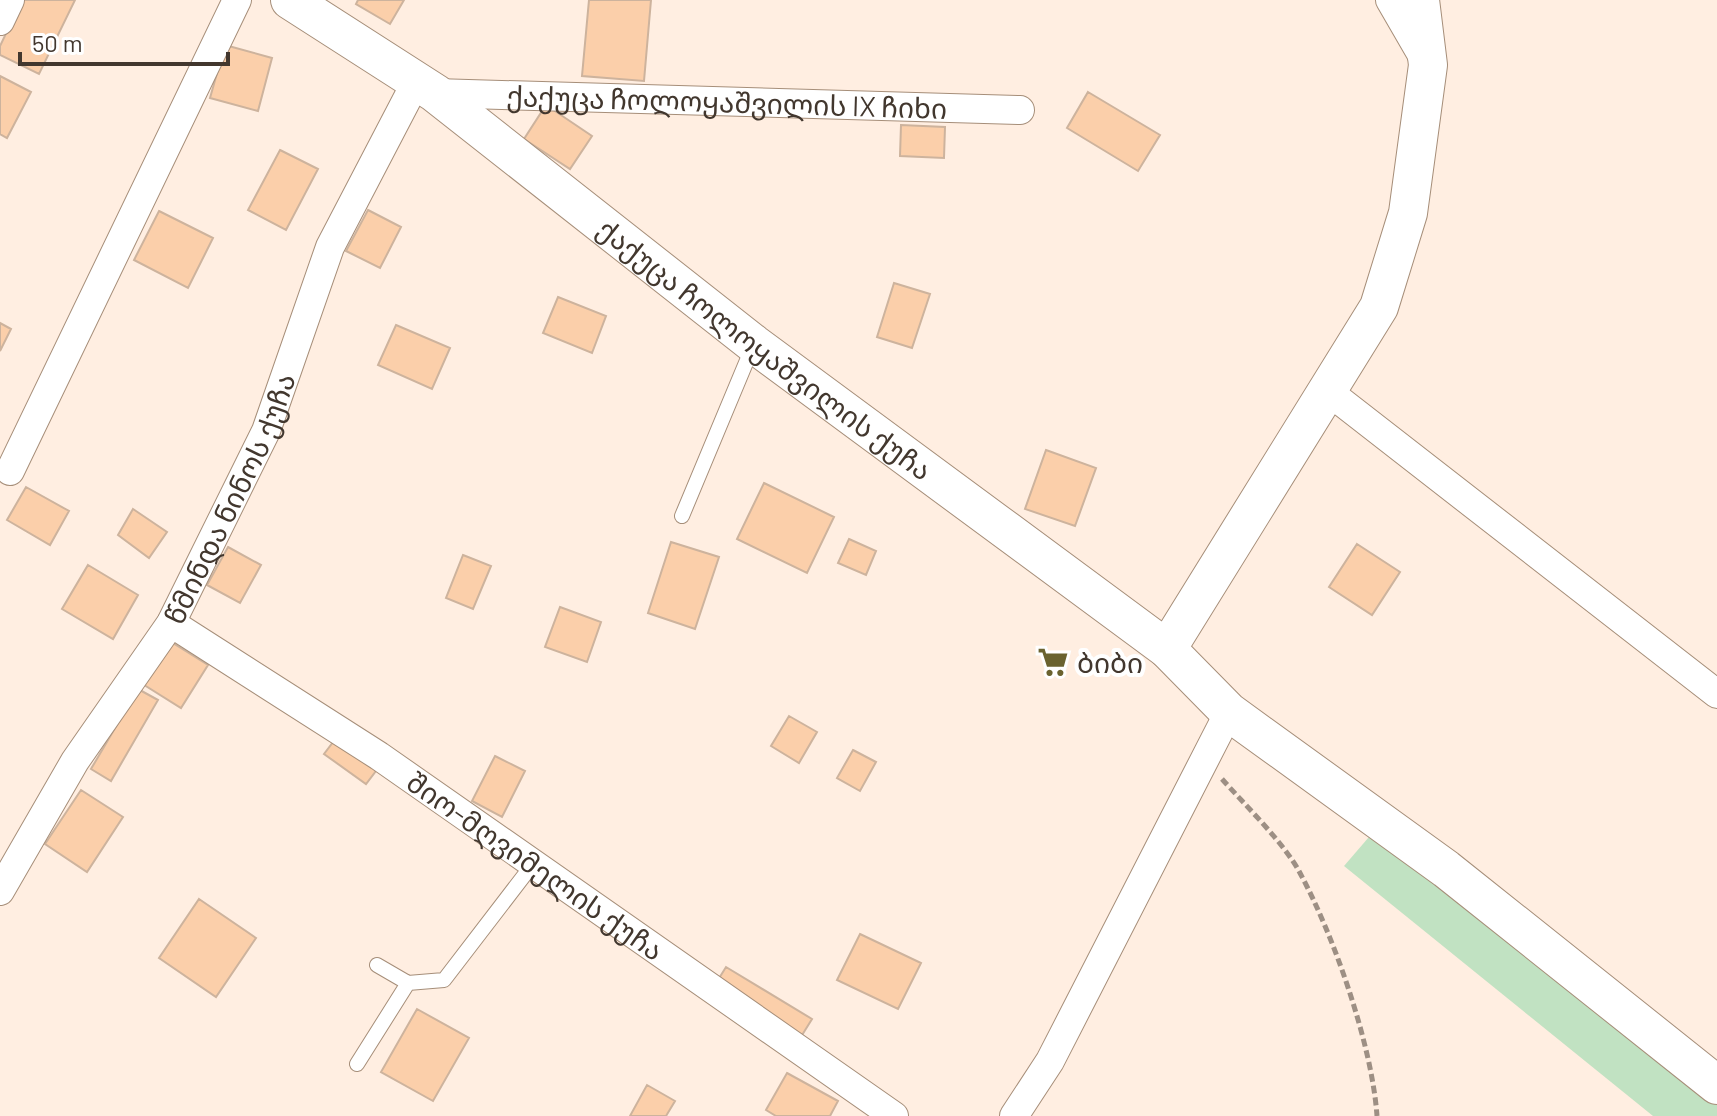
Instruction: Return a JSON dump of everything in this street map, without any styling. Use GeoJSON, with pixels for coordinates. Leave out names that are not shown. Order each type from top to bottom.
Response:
{"type":"FeatureCollection","features":[{"type":"Feature","properties":{"kind":"main road","name":"ქაქუცა ჩოლოყაშვილის ქუჩა"},"geometry":{"type":"LineString","coordinates":[[290,0],[425,88],[754,344],[1167,649],[1229,712],[1446,869],[1717,1085]]}},
{"type":"Feature","properties":{"kind":"main road"},"geometry":{"type":"LineString","coordinates":[[1167,649],[1379,307],[1408,213],[1428,65],[1420,0]]}},
{"type":"Feature","properties":{"kind":"street"},"geometry":{"type":"LineString","coordinates":[[0,21],[10,0]]}},
{"type":"Feature","properties":{"kind":"street"},"geometry":{"type":"LineString","coordinates":[[10,471],[237,0]]}},
{"type":"Feature","properties":{"kind":"street"},"geometry":{"type":"LineString","coordinates":[[1390,0],[1428,65]]}},
{"type":"Feature","properties":{"kind":"street","name":"ქაქუცა ჩოლოყაშვილის IX ჩიხი"},"geometry":{"type":"LineString","coordinates":[[425,88],[1020,110]]}},
{"type":"Feature","properties":{"kind":"street","name":"წმინდა ნინოს ქუჩა"},"geometry":{"type":"LineString","coordinates":[[0,891],[75,761],[171,623],[266,431],[330,247],[425,88]]}},
{"type":"Feature","properties":{"kind":"street"},"geometry":{"type":"LineString","coordinates":[[1329,392],[1717,694]]}},
{"type":"Feature","properties":{"kind":"street","name":"შიო-მღვიმელის ქუჩა"},"geometry":{"type":"LineString","coordinates":[[171,623],[379,756],[894,1116]]}},
{"type":"Feature","properties":{"kind":"street"},"geometry":{"type":"LineString","coordinates":[[1014,1116],[1050,1061],[1229,712]]}},
{"type":"Feature","properties":{"kind":"lane"},"geometry":{"type":"LineString","coordinates":[[682,516],[754,344]]}},
{"type":"Feature","properties":{"kind":"lane"},"geometry":{"type":"LineString","coordinates":[[377,965],[408,983],[444,980],[533,864]]}},
{"type":"Feature","properties":{"kind":"lane"},"geometry":{"type":"LineString","coordinates":[[357,1064],[408,983]]}},
{"type":"Feature","properties":{"kind":"path"},"geometry":{"type":"LineString","coordinates":[[1204,757],[1300,871],[1344,978],[1374,1077],[1377,1116]]}},
{"type":"Feature","properties":{"kind":"green space"},"geometry":{"type":"Polygon","coordinates":[[[1375,830],[1717,1104],[1717,1116],[1653,1116],[1344,866],[1375,830]]]}},
{"type":"Feature","properties":{"kind":"building"},"geometry":{"type":"Polygon","coordinates":[[[22,0],[75,0],[39,74],[0,55],[0,46],[22,0]]]}},
{"type":"Feature","properties":{"kind":"building"},"geometry":{"type":"Polygon","coordinates":[[[358,0],[404,0],[390,24],[356,4],[358,0]]]}},
{"type":"Feature","properties":{"kind":"building"},"geometry":{"type":"Polygon","coordinates":[[[589,0],[651,0],[644,81],[582,76],[589,0]]]}},
{"type":"Feature","properties":{"kind":"building"},"geometry":{"type":"Polygon","coordinates":[[[225,45],[272,58],[258,111],[210,98],[225,45]]]}},
{"type":"Feature","properties":{"kind":"building"},"geometry":{"type":"Polygon","coordinates":[[[0,76],[31,92],[7,138],[0,134],[0,76]]]}},
{"type":"Feature","properties":{"kind":"building"},"geometry":{"type":"Polygon","coordinates":[[[1088,92],[1160,135],[1138,171],[1067,128],[1088,92]]]}},
{"type":"Feature","properties":{"kind":"building"},"geometry":{"type":"Polygon","coordinates":[[[546,105],[592,136],[570,169],[524,139],[546,105]]]}},
{"type":"Feature","properties":{"kind":"building"},"geometry":{"type":"Polygon","coordinates":[[[901,125],[945,127],[944,158],[900,156],[901,125]]]}},
{"type":"Feature","properties":{"kind":"building"},"geometry":{"type":"Polygon","coordinates":[[[280,150],[318,169],[286,230],[248,210],[280,150]]]}},
{"type":"Feature","properties":{"kind":"building"},"geometry":{"type":"Polygon","coordinates":[[[368,210],[401,227],[380,268],[346,251],[368,210]]]}},
{"type":"Feature","properties":{"kind":"building"},"geometry":{"type":"Polygon","coordinates":[[[159,211],[213,238],[188,288],[134,260],[159,211]]]}},
{"type":"Feature","properties":{"kind":"building"},"geometry":{"type":"Polygon","coordinates":[[[894,283],[930,294],[912,348],[877,337],[894,283]]]}},
{"type":"Feature","properties":{"kind":"building"},"geometry":{"type":"Polygon","coordinates":[[[558,297],[606,316],[592,353],[543,333],[558,297]]]}},
{"type":"Feature","properties":{"kind":"building"},"geometry":{"type":"Polygon","coordinates":[[[0,323],[11,329],[0,351],[0,323]]]}},
{"type":"Feature","properties":{"kind":"building"},"geometry":{"type":"Polygon","coordinates":[[[396,325],[450,348],[432,389],[378,365],[396,325]]]}},
{"type":"Feature","properties":{"kind":"building"},"geometry":{"type":"Polygon","coordinates":[[[1046,450],[1096,468],[1075,526],[1025,509],[1046,450]]]}},
{"type":"Feature","properties":{"kind":"building"},"geometry":{"type":"Polygon","coordinates":[[[764,483],[834,517],[807,573],[737,539],[764,483]]]}},
{"type":"Feature","properties":{"kind":"building"},"geometry":{"type":"Polygon","coordinates":[[[26,487],[69,511],[50,545],[7,520],[26,487]]]}},
{"type":"Feature","properties":{"kind":"building"},"geometry":{"type":"Polygon","coordinates":[[[133,509],[167,532],[149,558],[118,535],[133,509]]]}},
{"type":"Feature","properties":{"kind":"building"},"geometry":{"type":"Polygon","coordinates":[[[849,539],[876,551],[866,575],[838,563],[849,539]]]}},
{"type":"Feature","properties":{"kind":"building"},"geometry":{"type":"Polygon","coordinates":[[[671,542],[719,557],[695,629],[648,613],[671,542]]]}},
{"type":"Feature","properties":{"kind":"building"},"geometry":{"type":"Polygon","coordinates":[[[1357,544],[1400,572],[1372,615],[1329,587],[1357,544]]]}},
{"type":"Feature","properties":{"kind":"building"},"geometry":{"type":"Polygon","coordinates":[[[228,547],[261,565],[240,603],[207,585],[228,547]]]}},
{"type":"Feature","properties":{"kind":"building"},"geometry":{"type":"Polygon","coordinates":[[[463,555],[491,566],[473,609],[446,598],[463,555]]]}},
{"type":"Feature","properties":{"kind":"building"},"geometry":{"type":"Polygon","coordinates":[[[88,565],[138,595],[113,639],[62,609],[88,565]]]}},
{"type":"Feature","properties":{"kind":"building"},"geometry":{"type":"Polygon","coordinates":[[[560,607],[601,622],[587,662],[545,647],[560,607]]]}},
{"type":"Feature","properties":{"kind":"building"},"geometry":{"type":"Polygon","coordinates":[[[168,640],[208,665],[181,708],[141,683],[168,640]]]}},
{"type":"Feature","properties":{"kind":"building"},"geometry":{"type":"Polygon","coordinates":[[[138,689],[158,700],[111,781],[91,769],[138,689]]]}},
{"type":"Feature","properties":{"kind":"building"},"geometry":{"type":"Polygon","coordinates":[[[789,716],[817,732],[799,763],[771,746],[789,716]]]}},
{"type":"Feature","properties":{"kind":"building"},"geometry":{"type":"Polygon","coordinates":[[[337,737],[379,767],[366,784],[324,754],[337,737]]]}},
{"type":"Feature","properties":{"kind":"building"},"geometry":{"type":"Polygon","coordinates":[[[853,750],[876,762],[860,791],[837,778],[853,750]]]}},
{"type":"Feature","properties":{"kind":"building"},"geometry":{"type":"Polygon","coordinates":[[[495,756],[525,771],[502,817],[472,801],[495,756]]]}},
{"type":"Feature","properties":{"kind":"building"},"geometry":{"type":"Polygon","coordinates":[[[81,790],[123,817],[87,872],[45,844],[81,790]]]}},
{"type":"Feature","properties":{"kind":"building"},"geometry":{"type":"Polygon","coordinates":[[[199,899],[256,938],[216,997],[159,958],[199,899]]]}},
{"type":"Feature","properties":{"kind":"building"},"geometry":{"type":"Polygon","coordinates":[[[860,934],[921,963],[898,1009],[837,980],[860,934]]]}},
{"type":"Feature","properties":{"kind":"building"},"geometry":{"type":"Polygon","coordinates":[[[726,967],[812,1019],[799,1040],[713,988],[726,967]]]}},
{"type":"Feature","properties":{"kind":"building"},"geometry":{"type":"Polygon","coordinates":[[[417,1009],[469,1038],[433,1101],[381,1072],[417,1009]]]}},
{"type":"Feature","properties":{"kind":"building"},"geometry":{"type":"Polygon","coordinates":[[[787,1073],[838,1101],[830,1116],[776,1116],[766,1110],[787,1073]]]}},
{"type":"Feature","properties":{"kind":"building"},"geometry":{"type":"Polygon","coordinates":[[[647,1085],[675,1101],[666,1116],[630,1116],[647,1085]]]}},
{"type":"Feature","properties":{"kind":"place","name":"ბიბი"},"geometry":{"type":"Point","coordinates":[1053,662]}}]}
